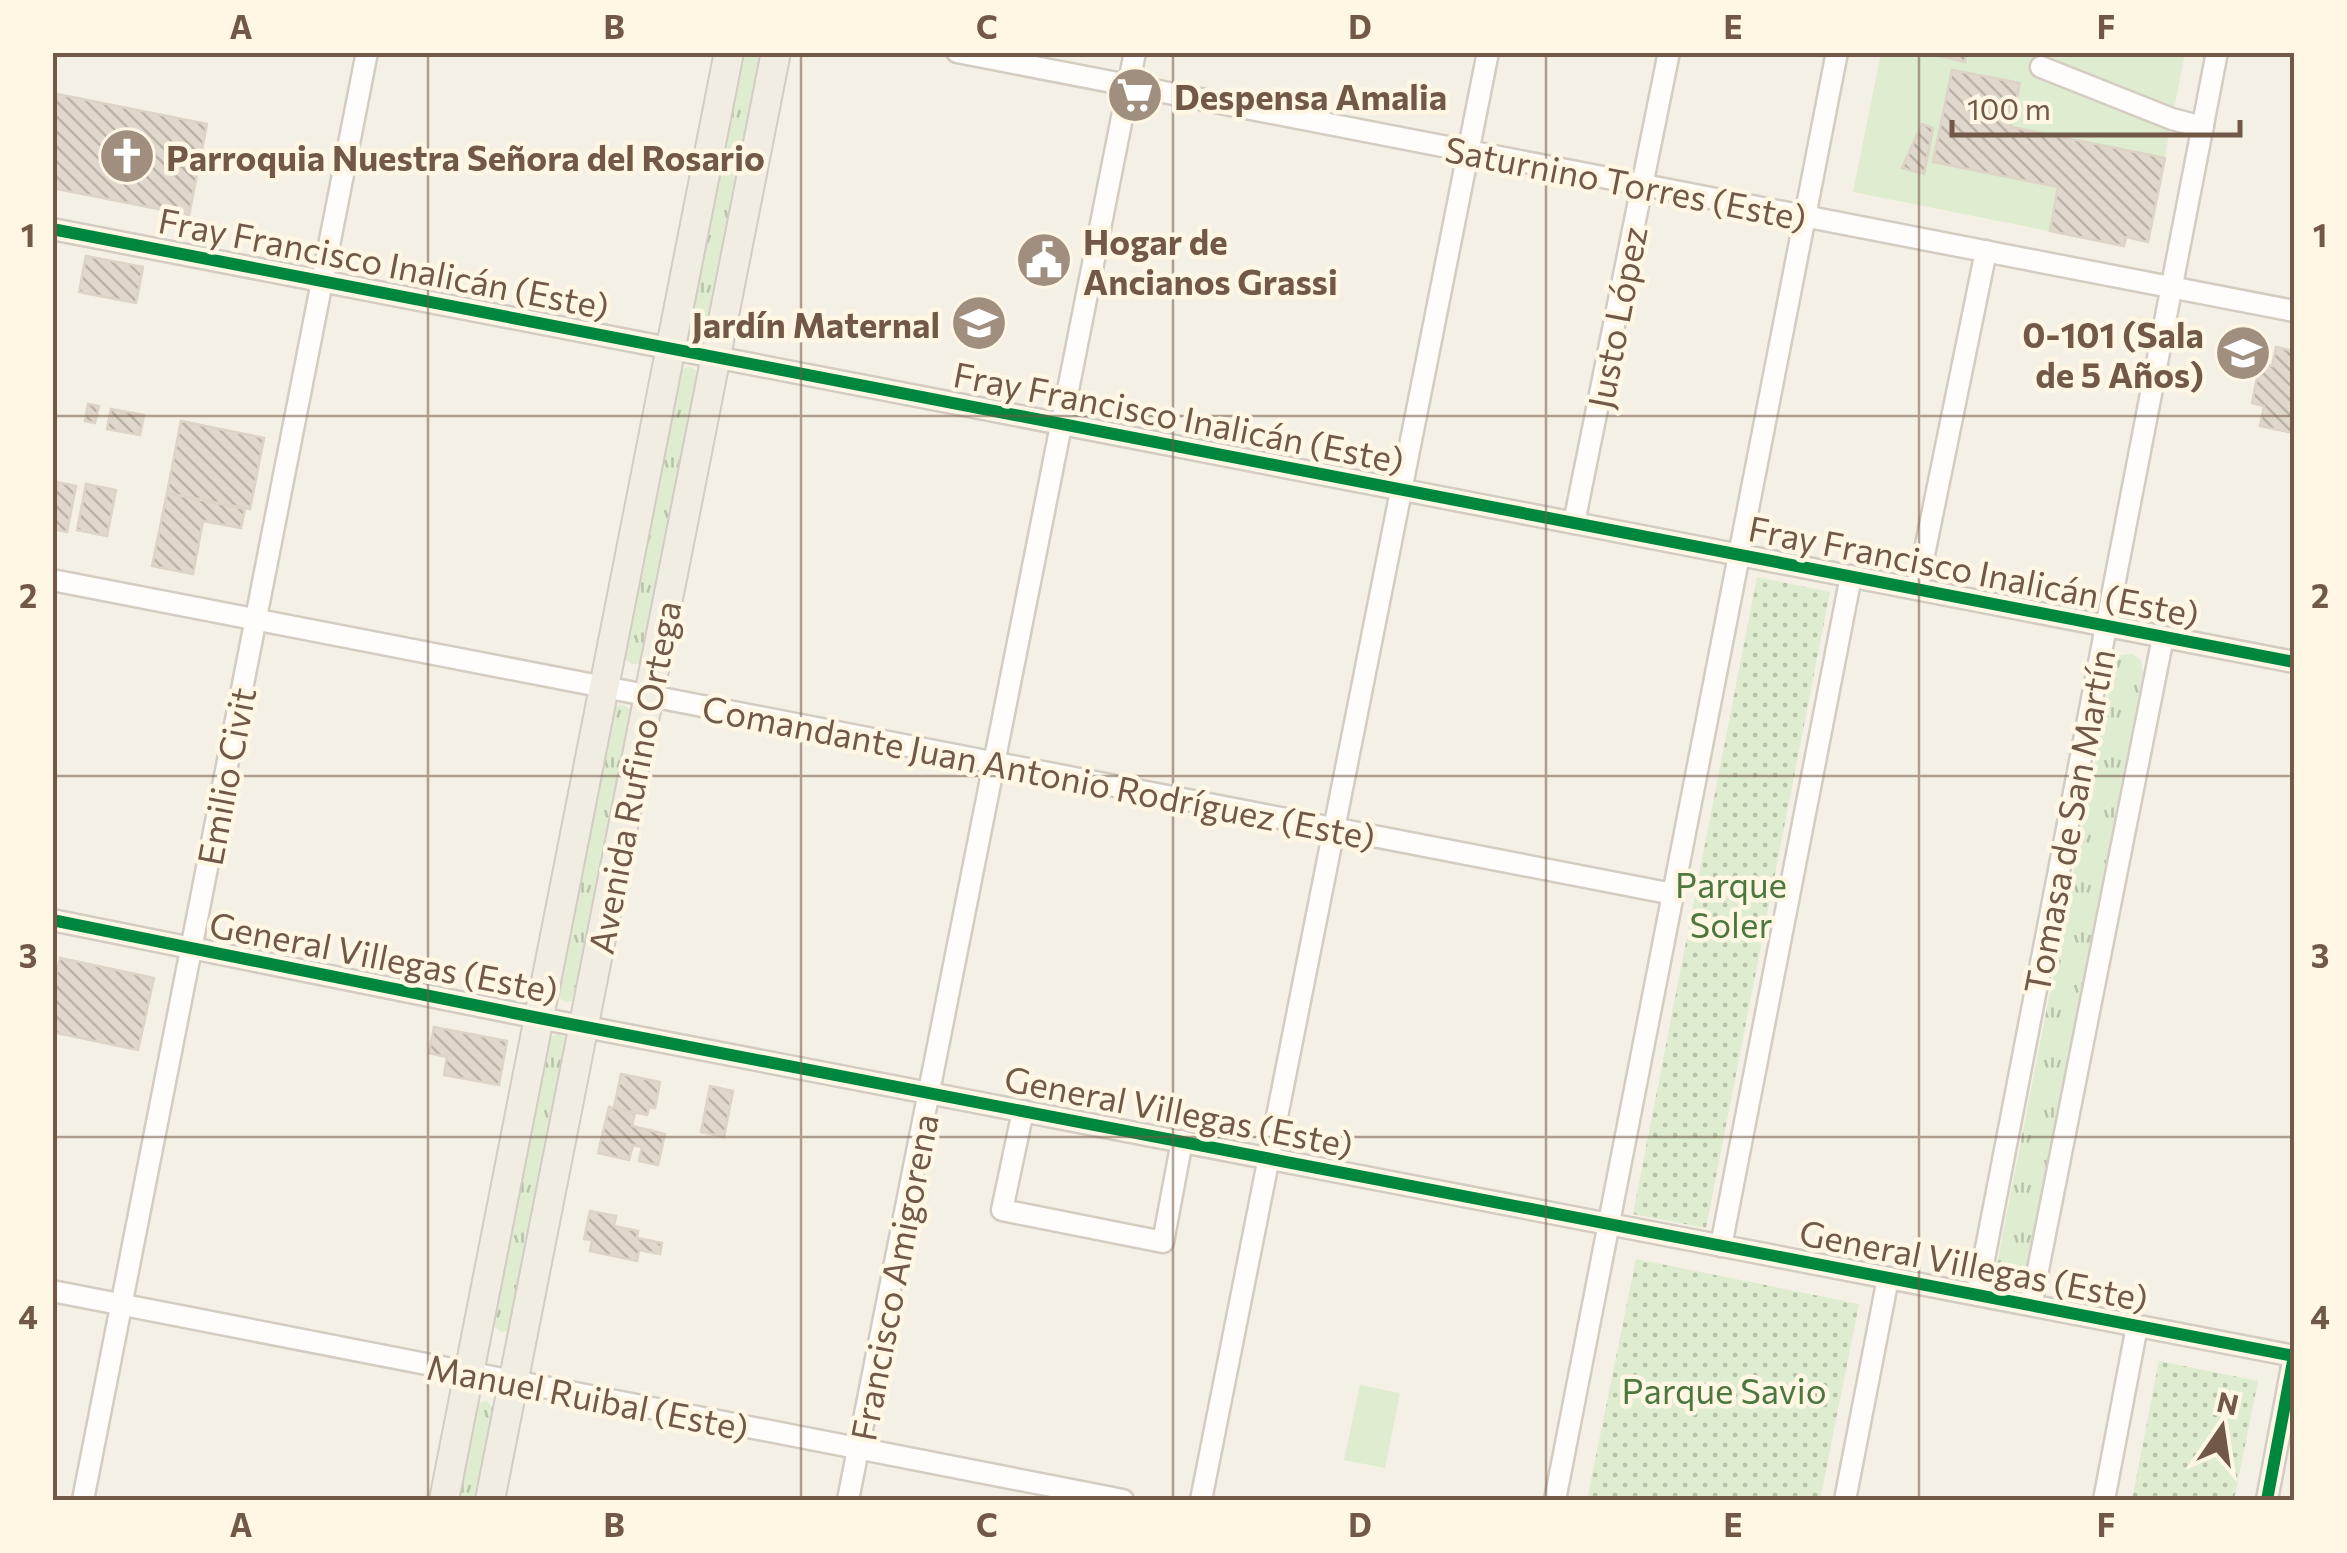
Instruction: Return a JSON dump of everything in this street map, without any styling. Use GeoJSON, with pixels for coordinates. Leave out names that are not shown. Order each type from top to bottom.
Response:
{"type":"FeatureCollection","features":[{"type":"Feature","properties":{"kind":"main road","name":"Avenida Rufino Ortega"},"geometry":{"type":"LineString","coordinates":[[444,1500],[729,52]]}},
{"type":"Feature","properties":{"kind":"main road","name":"Avenida Rufino Ortega"},"geometry":{"type":"LineString","coordinates":[[490,1500],[776,52]]}},
{"type":"Feature","properties":{"kind":"street","name":"Emilio Civit"},"geometry":{"type":"LineString","coordinates":[[83,1500],[367,52]]}},
{"type":"Feature","properties":{"kind":"street","name":"Saturnino Torres (Este)"},"geometry":{"type":"LineString","coordinates":[[957,52],[2294,310]]}},
{"type":"Feature","properties":{"kind":"street","name":"Francisco Amigorena"},"geometry":{"type":"LineString","coordinates":[[848,1500],[1135,52]]}},
{"type":"Feature","properties":{"kind":"street"},"geometry":{"type":"LineString","coordinates":[[1201,1500],[1488,52]]}},
{"type":"Feature","properties":{"kind":"street","name":"Justo López"},"geometry":{"type":"LineString","coordinates":[[1574,523],[1669,52]]}},
{"type":"Feature","properties":{"kind":"street"},"geometry":{"type":"LineString","coordinates":[[1555,1500],[1837,52]]}},
{"type":"Feature","properties":{"kind":"street","name":"Tomasa de San Martín"},"geometry":{"type":"LineString","coordinates":[[1977,1295],[2217,52]]}},
{"type":"Feature","properties":{"kind":"street"},"geometry":{"type":"LineString","coordinates":[[2040,67],[2172,118],[2203,126]]}},
{"type":"Feature","properties":{"kind":"street","name":"Fray Francisco Inalicán (Este)"},"geometry":{"type":"LineString","coordinates":[[52,228],[2294,662]]}},
{"type":"Feature","properties":{"kind":"street"},"geometry":{"type":"LineString","coordinates":[[1917,590],[1986,251]]}},
{"type":"Feature","properties":{"kind":"street"},"geometry":{"type":"LineString","coordinates":[[1721,1246],[1850,576]]}},
{"type":"Feature","properties":{"kind":"street","name":"Comandante Juan Antonio Rodríguez (Este)"},"geometry":{"type":"LineString","coordinates":[[52,580],[1673,894]]}},
{"type":"Feature","properties":{"kind":"street","name":"Tomasa de San Martín"},"geometry":{"type":"LineString","coordinates":[[2031,1305],[2163,637]]}},
{"type":"Feature","properties":{"kind":"street","name":"General Villegas (Este)"},"geometry":{"type":"LineString","coordinates":[[52,920],[539,1018],[2294,1356]]}},
{"type":"Feature","properties":{"kind":"street"},"geometry":{"type":"LineString","coordinates":[[1024,1111],[1002,1210],[1164,1242],[1182,1142]]}},
{"type":"Feature","properties":{"kind":"street"},"geometry":{"type":"LineString","coordinates":[[1845,1500],[1888,1278]]}},
{"type":"Feature","properties":{"kind":"street","name":"Manuel Ruibal (Este)"},"geometry":{"type":"LineString","coordinates":[[52,1291],[1123,1500]]}},
{"type":"Feature","properties":{"kind":"street"},"geometry":{"type":"LineString","coordinates":[[2104,1500],[2137,1326]]}},
{"type":"Feature","properties":{"kind":"street"},"geometry":{"type":"LineString","coordinates":[[2266,1500],[2294,1356]]}},
{"type":"Feature","properties":{"kind":"green space"},"geometry":{"type":"Polygon","coordinates":[[[743,53],[763,53],[711,316],[700,324],[693,312],[743,53]]]}},
{"type":"Feature","properties":{"kind":"green space"},"geometry":{"type":"Polygon","coordinates":[[[1881,53],[2185,53],[2148,242],[2126,237],[2124,246],[1853,192],[1881,53]]]}},
{"type":"Feature","properties":{"kind":"green space"},"geometry":{"type":"Polygon","coordinates":[[[691,367],[697,371],[698,379],[644,658],[640,664],[632,664],[625,653],[680,374],[691,367]]]}},
{"type":"Feature","properties":{"kind":"green space","name":"Parque Soler"},"geometry":{"type":"Polygon","coordinates":[[[1757,577],[1830,592],[1706,1228],[1633,1214],[1757,577]]]}},
{"type":"Feature","properties":{"kind":"green space"},"geometry":{"type":"Polygon","coordinates":[[[2132,654],[2141,660],[2143,672],[2025,1276],[2018,1286],[2007,1287],[1998,1280],[1996,1269],[2114,664],[2121,655],[2132,654]]]}},
{"type":"Feature","properties":{"kind":"green space"},"geometry":{"type":"Polygon","coordinates":[[[624,705],[631,716],[577,995],[565,1002],[559,998],[558,990],[612,712],[624,705]]]}},
{"type":"Feature","properties":{"kind":"green space"},"geometry":{"type":"Polygon","coordinates":[[[560,1034],[567,1046],[513,1325],[509,1331],[501,1332],[494,1320],[549,1041],[560,1034]]]}},
{"type":"Feature","properties":{"kind":"green space","name":"Parque Savio"},"geometry":{"type":"Polygon","coordinates":[[[1636,1259],[1859,1304],[1820,1500],[1587,1500],[1636,1259]]]}},
{"type":"Feature","properties":{"kind":"green space"},"geometry":{"type":"Polygon","coordinates":[[[2159,1361],[2258,1381],[2234,1500],[2132,1500],[2159,1361]]]}},
{"type":"Feature","properties":{"kind":"green space"},"geometry":{"type":"Polygon","coordinates":[[[1360,1385],[1400,1393],[1385,1468],[1344,1460],[1360,1385]]]}},
{"type":"Feature","properties":{"kind":"green space"},"geometry":{"type":"Polygon","coordinates":[[[486,1401],[494,1413],[476,1500],[457,1500],[475,1408],[486,1401]]]}},
{"type":"Feature","properties":{"kind":"building"},"geometry":{"type":"Polygon","coordinates":[[[1923,52],[1966,52],[1965,62],[1923,52]]]}},
{"type":"Feature","properties":{"kind":"building"},"geometry":{"type":"Polygon","coordinates":[[[1952,70],[2020,83],[2011,127],[2165,158],[2148,242],[2126,237],[2124,246],[2050,231],[2058,187],[1933,162],[1952,70]]]}},
{"type":"Feature","properties":{"kind":"building","name":"Parroquia Nuestra Señora del Rosario"},"geometry":{"type":"Polygon","coordinates":[[[52,93],[207,124],[189,215],[52,188],[52,93]]]}},
{"type":"Feature","properties":{"kind":"building"},"geometry":{"type":"Polygon","coordinates":[[[1922,124],[1933,128],[1924,174],[1902,168],[1922,124]]]}},
{"type":"Feature","properties":{"kind":"building"},"geometry":{"type":"Polygon","coordinates":[[[86,256],[143,267],[136,303],[79,292],[86,256]]]}},
{"type":"Feature","properties":{"kind":"building"},"geometry":{"type":"Polygon","coordinates":[[[2276,347],[2294,351],[2294,433],[2260,426],[2264,406],[2252,403],[2260,363],[2272,366],[2276,347]]]}},
{"type":"Feature","properties":{"kind":"building"},"geometry":{"type":"Polygon","coordinates":[[[88,404],[99,406],[95,423],[85,421],[88,404]]]}},
{"type":"Feature","properties":{"kind":"building"},"geometry":{"type":"Polygon","coordinates":[[[111,409],[144,415],[140,435],[107,429],[111,409]]]}},
{"type":"Feature","properties":{"kind":"building"},"geometry":{"type":"Polygon","coordinates":[[[181,421],[264,438],[250,509],[167,493],[181,421]]]}},
{"type":"Feature","properties":{"kind":"building"},"geometry":{"type":"Polygon","coordinates":[[[52,481],[76,486],[67,532],[52,529],[52,481]]]}},
{"type":"Feature","properties":{"kind":"building"},"geometry":{"type":"Polygon","coordinates":[[[86,484],[116,490],[107,536],[77,530],[86,484]]]}},
{"type":"Feature","properties":{"kind":"building"},"geometry":{"type":"Polygon","coordinates":[[[167,493],[245,509],[241,528],[203,521],[193,574],[152,566],[167,493]]]}},
{"type":"Feature","properties":{"kind":"building"},"geometry":{"type":"Polygon","coordinates":[[[60,958],[154,978],[138,1050],[52,1032],[52,993],[60,958]]]}},
{"type":"Feature","properties":{"kind":"building"},"geometry":{"type":"Polygon","coordinates":[[[434,1027],[507,1041],[499,1085],[444,1075],[447,1057],[429,1053],[434,1027]]]}},
{"type":"Feature","properties":{"kind":"building"},"geometry":{"type":"Polygon","coordinates":[[[621,1074],[660,1082],[655,1108],[649,1107],[647,1115],[614,1108],[621,1074]]]}},
{"type":"Feature","properties":{"kind":"building"},"geometry":{"type":"Polygon","coordinates":[[[710,1086],[733,1091],[724,1137],[701,1132],[710,1086]]]}},
{"type":"Feature","properties":{"kind":"building"},"geometry":{"type":"Polygon","coordinates":[[[609,1107],[635,1113],[632,1126],[665,1134],[658,1165],[639,1161],[642,1147],[633,1145],[629,1160],[598,1153],[609,1107]]]}},
{"type":"Feature","properties":{"kind":"building"},"geometry":{"type":"Polygon","coordinates":[[[590,1211],[616,1216],[614,1226],[638,1231],[637,1238],[662,1243],[660,1254],[639,1250],[637,1261],[590,1251],[592,1240],[584,1239],[590,1211]]]}},
{"type":"Feature","properties":{"kind":"cycle path"},"geometry":{"type":"LineString","coordinates":[[52,229],[2294,662]]}},
{"type":"Feature","properties":{"kind":"cycle path"},"geometry":{"type":"LineString","coordinates":[[52,920],[539,1018],[2294,1356],[2267,1500]]}},
{"type":"Feature","properties":{"kind":"place","name":"Despensa Amalia"},"geometry":{"type":"Point","coordinates":[1135,95]}},
{"type":"Feature","properties":{"kind":"place","name":"Parroquia Nuestra Señora del Rosario"},"geometry":{"type":"Point","coordinates":[127,156]}},
{"type":"Feature","properties":{"kind":"place","name":"Hogar de Ancianos Grassi"},"geometry":{"type":"Point","coordinates":[1044,260]}},
{"type":"Feature","properties":{"kind":"place","name":"Jardín Maternal"},"geometry":{"type":"Point","coordinates":[979,323]}},
{"type":"Feature","properties":{"kind":"place","name":"0-101 (Sala de 5 Años)"},"geometry":{"type":"Point","coordinates":[2243,353]}}]}
